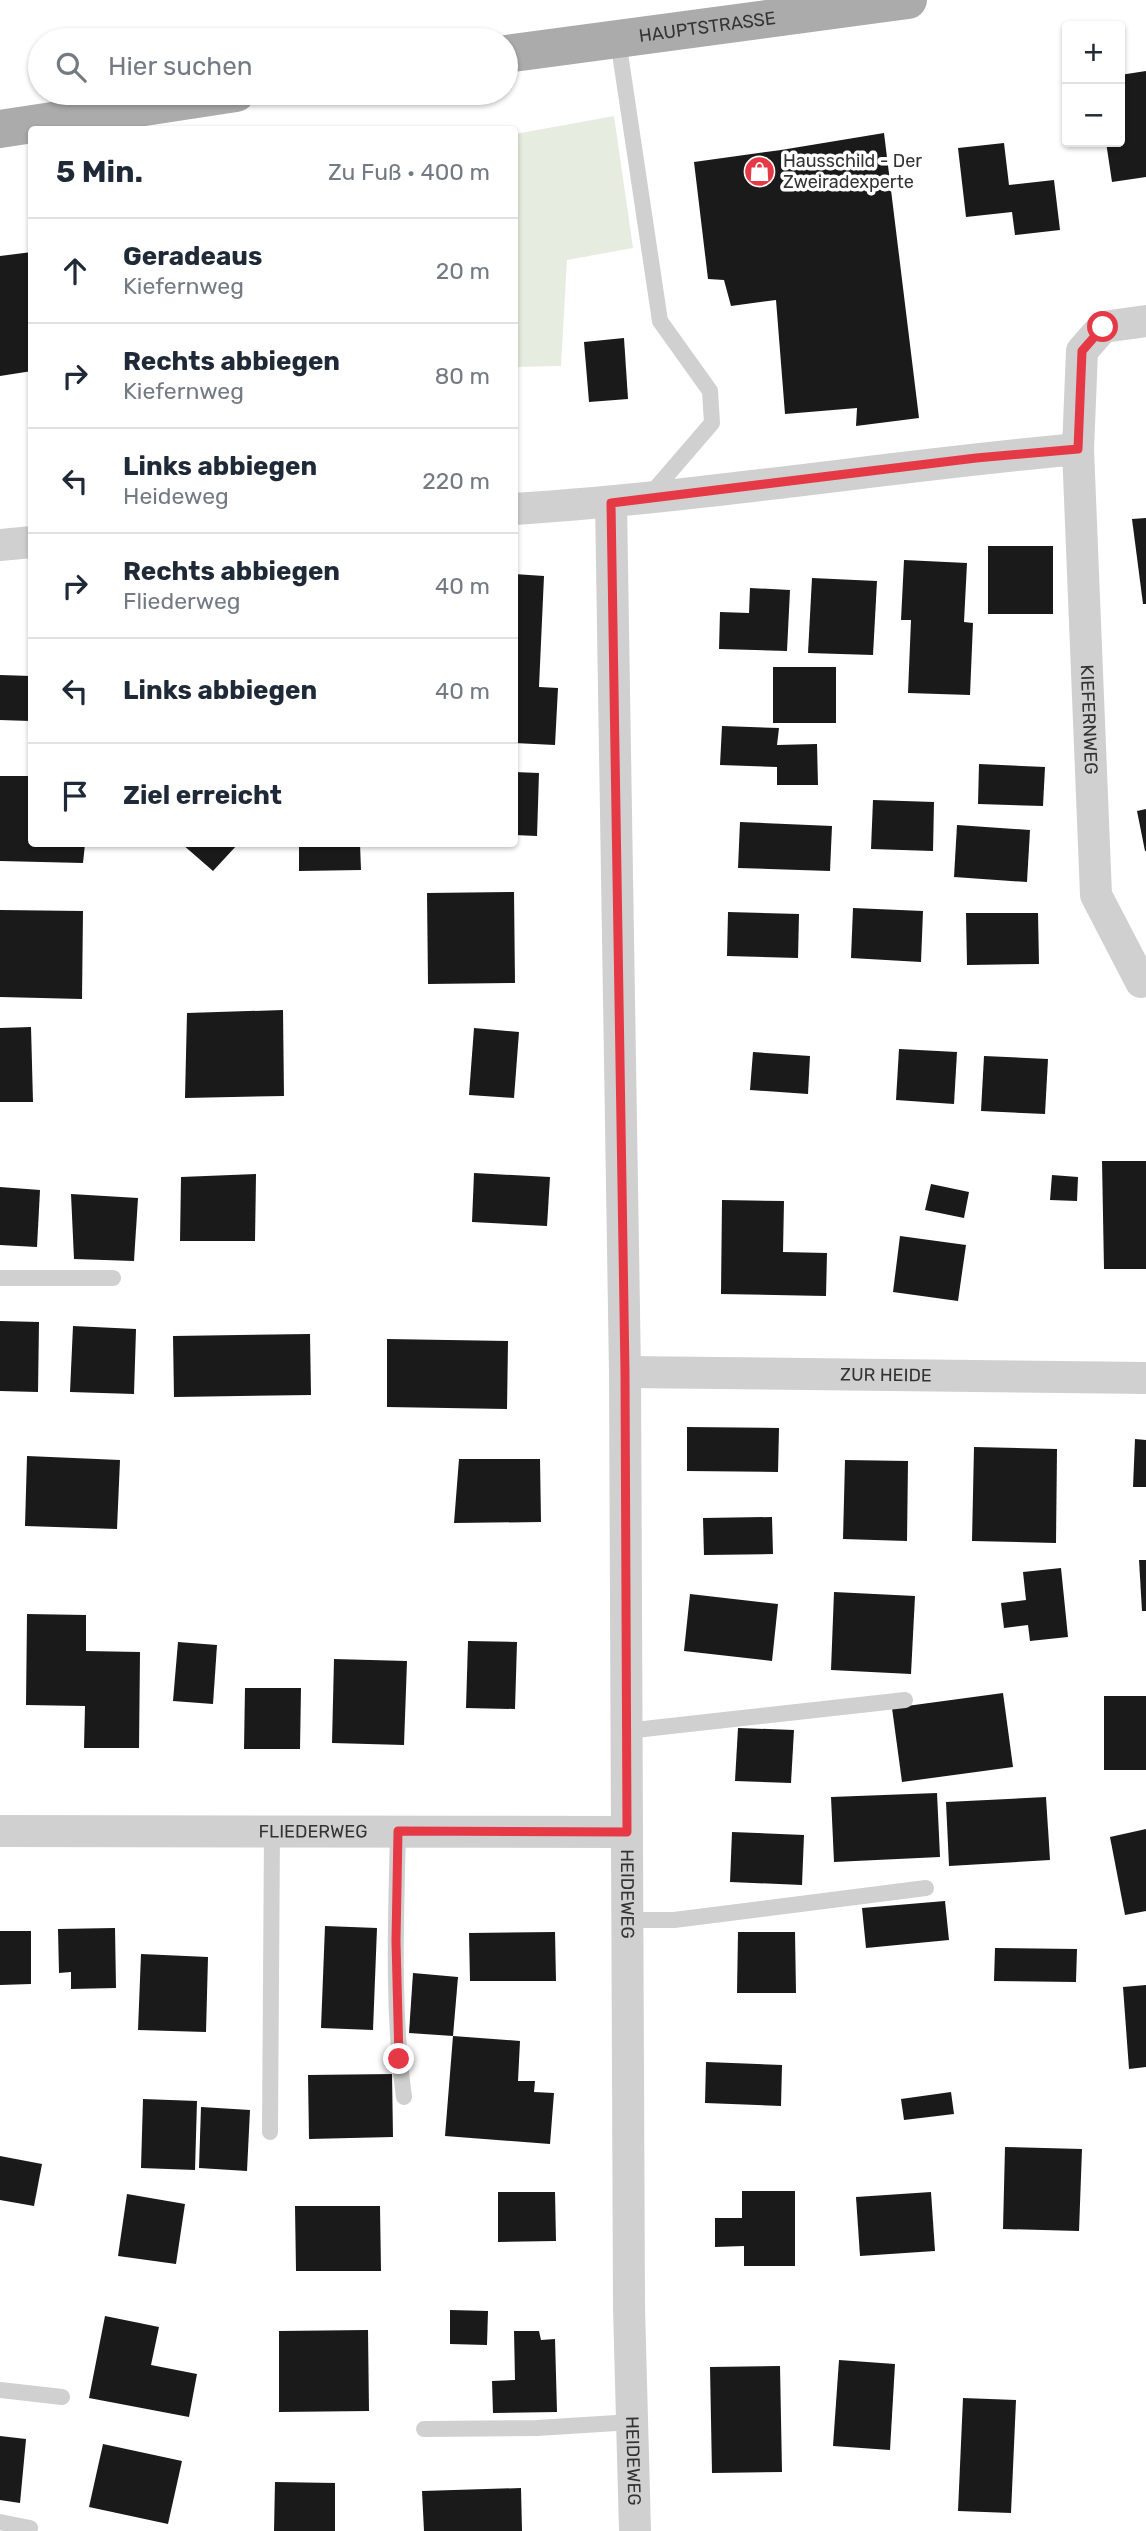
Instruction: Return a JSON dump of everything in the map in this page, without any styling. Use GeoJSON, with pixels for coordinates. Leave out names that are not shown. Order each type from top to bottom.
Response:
{"type":"FeatureCollection","features":[{"type":"Feature","properties":{"kind":"main road","name":"HAUPTSTRASSE"},"geometry":{"type":"LineString","coordinates":[[518,52],[908,0]]}},
{"type":"Feature","properties":{"kind":"main road"},"geometry":{"type":"LineString","coordinates":[[45,126],[125,119],[185,105]]}},
{"type":"Feature","properties":{"kind":"main road"},"geometry":{"type":"LineString","coordinates":[[0,130],[28,128]]}},
{"type":"Feature","properties":{"kind":"street","name":"KIEFERNWEG"},"geometry":{"type":"LineString","coordinates":[[1141,982],[1097,895],[1078,449],[1082,351],[1103,327],[1146,321]]}},
{"type":"Feature","properties":{"kind":"street"},"geometry":{"type":"LineString","coordinates":[[518,509],[611,503],[976,458],[1078,449]]}},
{"type":"Feature","properties":{"kind":"street","name":"HEIDEWEG"},"geometry":{"type":"LineString","coordinates":[[611,503],[625,1372],[629,2307],[635,2531]]}},
{"type":"Feature","properties":{"kind":"street"},"geometry":{"type":"LineString","coordinates":[[0,545],[28,542]]}},
{"type":"Feature","properties":{"kind":"street","name":"ZUR HEIDE"},"geometry":{"type":"LineString","coordinates":[[625,1372],[1146,1377]]}},
{"type":"Feature","properties":{"kind":"street","name":"FLIEDERWEG"},"geometry":{"type":"LineString","coordinates":[[0,1831],[627,1832]]}},
{"type":"Feature","properties":{"kind":"lane"},"geometry":{"type":"LineString","coordinates":[[618,40],[660,321],[710,391],[712,423],[648,498]]}},
{"type":"Feature","properties":{"kind":"lane"},"geometry":{"type":"LineString","coordinates":[[0,1278],[113,1278]]}},
{"type":"Feature","properties":{"kind":"lane"},"geometry":{"type":"LineString","coordinates":[[626,1731],[905,1700]]}},
{"type":"Feature","properties":{"kind":"lane"},"geometry":{"type":"LineString","coordinates":[[271,2132],[272,1831]]}},
{"type":"Feature","properties":{"kind":"lane"},"geometry":{"type":"LineString","coordinates":[[398,1831],[396,1941],[399,2059],[404,2097]]}},
{"type":"Feature","properties":{"kind":"lane"},"geometry":{"type":"LineString","coordinates":[[628,1920],[674,1920],[926,1888]]}},
{"type":"Feature","properties":{"kind":"lane"},"geometry":{"type":"LineString","coordinates":[[0,2390],[62,2397]]}},
{"type":"Feature","properties":{"kind":"lane"},"geometry":{"type":"LineString","coordinates":[[424,2429],[537,2428],[632,2422]]}},
{"type":"Feature","properties":{"kind":"lane"},"geometry":{"type":"LineString","coordinates":[[0,2522],[30,2528]]}},
{"type":"Feature","properties":{"kind":"shaded area"},"geometry":{"type":"Polygon","coordinates":[[[614,116],[633,248],[567,260],[561,366],[518,367],[518,133],[614,116]]]}},
{"type":"Feature","properties":{"kind":"building"},"geometry":{"type":"Polygon","coordinates":[[[1146,71],[1146,177],[1112,182],[1107,147],[1125,147],[1125,74],[1146,71]]]}},
{"type":"Feature","properties":{"kind":"building"},"geometry":{"type":"Polygon","coordinates":[[[884,133],[919,418],[856,426],[857,408],[785,414],[776,300],[731,306],[724,280],[708,279],[694,162],[884,133]]]}},
{"type":"Feature","properties":{"kind":"building"},"geometry":{"type":"Polygon","coordinates":[[[1004,143],[1009,185],[1054,180],[1060,230],[1015,235],[1012,212],[966,217],[958,148],[1004,143]]]}},
{"type":"Feature","properties":{"kind":"building"},"geometry":{"type":"Polygon","coordinates":[[[28,252],[28,372],[0,376],[0,256],[28,252]]]}},
{"type":"Feature","properties":{"kind":"building"},"geometry":{"type":"Polygon","coordinates":[[[624,338],[628,399],[589,402],[584,342],[624,338]]]}},
{"type":"Feature","properties":{"kind":"building"},"geometry":{"type":"Polygon","coordinates":[[[1146,518],[1146,604],[1143,604],[1132,519],[1146,518]]]}},
{"type":"Feature","properties":{"kind":"building"},"geometry":{"type":"Polygon","coordinates":[[[988,546],[1053,546],[1053,614],[988,614],[988,546]]]}},
{"type":"Feature","properties":{"kind":"building"},"geometry":{"type":"Polygon","coordinates":[[[904,560],[967,563],[964,622],[973,623],[970,695],[908,693],[911,620],[901,620],[904,560]]]}},
{"type":"Feature","properties":{"kind":"building"},"geometry":{"type":"Polygon","coordinates":[[[518,574],[544,576],[539,687],[558,688],[555,745],[518,743],[518,574]]]}},
{"type":"Feature","properties":{"kind":"building"},"geometry":{"type":"Polygon","coordinates":[[[812,578],[877,581],[873,655],[808,653],[812,578]]]}},
{"type":"Feature","properties":{"kind":"building"},"geometry":{"type":"Polygon","coordinates":[[[750,588],[790,590],[787,651],[719,649],[720,612],[749,613],[750,588]]]}},
{"type":"Feature","properties":{"kind":"building"},"geometry":{"type":"Polygon","coordinates":[[[773,667],[836,667],[836,723],[773,723],[773,667]]]}},
{"type":"Feature","properties":{"kind":"building"},"geometry":{"type":"Polygon","coordinates":[[[0,675],[28,676],[28,721],[0,720],[0,675]]]}},
{"type":"Feature","properties":{"kind":"building"},"geometry":{"type":"Polygon","coordinates":[[[722,726],[779,728],[777,745],[817,744],[818,785],[777,785],[777,767],[720,765],[722,726]]]}},
{"type":"Feature","properties":{"kind":"building"},"geometry":{"type":"Polygon","coordinates":[[[979,764],[1045,767],[1043,806],[978,804],[979,764]]]}},
{"type":"Feature","properties":{"kind":"building"},"geometry":{"type":"Polygon","coordinates":[[[518,772],[539,773],[537,836],[518,835],[518,772]]]}},
{"type":"Feature","properties":{"kind":"building"},"geometry":{"type":"Polygon","coordinates":[[[0,776],[28,776],[28,847],[85,847],[83,863],[0,861],[0,776]]]}},
{"type":"Feature","properties":{"kind":"building"},"geometry":{"type":"Polygon","coordinates":[[[873,800],[934,802],[933,851],[871,849],[873,800]]]}},
{"type":"Feature","properties":{"kind":"building"},"geometry":{"type":"Polygon","coordinates":[[[1146,809],[1146,851],[1145,851],[1137,811],[1146,809]]]}},
{"type":"Feature","properties":{"kind":"building"},"geometry":{"type":"Polygon","coordinates":[[[740,822],[832,826],[830,871],[738,868],[740,822]]]}},
{"type":"Feature","properties":{"kind":"building"},"geometry":{"type":"Polygon","coordinates":[[[957,825],[1030,830],[1027,882],[954,877],[957,825]]]}},
{"type":"Feature","properties":{"kind":"building"},"geometry":{"type":"Polygon","coordinates":[[[185,847],[235,847],[213,871],[185,847]]]}},
{"type":"Feature","properties":{"kind":"building"},"geometry":{"type":"Polygon","coordinates":[[[299,847],[360,847],[361,870],[299,871],[299,847]]]}},
{"type":"Feature","properties":{"kind":"building"},"geometry":{"type":"Polygon","coordinates":[[[514,892],[515,983],[428,984],[427,893],[514,892]]]}},
{"type":"Feature","properties":{"kind":"building"},"geometry":{"type":"Polygon","coordinates":[[[853,908],[923,911],[921,962],[851,958],[853,908]]]}},
{"type":"Feature","properties":{"kind":"building"},"geometry":{"type":"Polygon","coordinates":[[[0,910],[83,911],[82,999],[0,997],[0,910]]]}},
{"type":"Feature","properties":{"kind":"building"},"geometry":{"type":"Polygon","coordinates":[[[728,912],[799,914],[798,958],[727,956],[728,912]]]}},
{"type":"Feature","properties":{"kind":"building"},"geometry":{"type":"Polygon","coordinates":[[[966,913],[1038,913],[1039,964],[967,965],[966,913]]]}},
{"type":"Feature","properties":{"kind":"building"},"geometry":{"type":"Polygon","coordinates":[[[283,1010],[284,1096],[185,1098],[187,1013],[283,1010]]]}},
{"type":"Feature","properties":{"kind":"building"},"geometry":{"type":"Polygon","coordinates":[[[31,1027],[33,1102],[0,1102],[0,1028],[31,1027]]]}},
{"type":"Feature","properties":{"kind":"building"},"geometry":{"type":"Polygon","coordinates":[[[474,1028],[519,1032],[514,1098],[469,1095],[474,1028]]]}},
{"type":"Feature","properties":{"kind":"building"},"geometry":{"type":"Polygon","coordinates":[[[899,1049],[957,1052],[954,1104],[896,1100],[899,1049]]]}},
{"type":"Feature","properties":{"kind":"building"},"geometry":{"type":"Polygon","coordinates":[[[753,1052],[810,1056],[808,1094],[750,1090],[753,1052]]]}},
{"type":"Feature","properties":{"kind":"building"},"geometry":{"type":"Polygon","coordinates":[[[984,1056],[1048,1059],[1045,1114],[981,1111],[984,1056]]]}},
{"type":"Feature","properties":{"kind":"building"},"geometry":{"type":"Polygon","coordinates":[[[1102,1161],[1146,1161],[1146,1269],[1104,1269],[1102,1161]]]}},
{"type":"Feature","properties":{"kind":"building"},"geometry":{"type":"Polygon","coordinates":[[[474,1173],[550,1177],[547,1226],[472,1222],[474,1173]]]}},
{"type":"Feature","properties":{"kind":"building"},"geometry":{"type":"Polygon","coordinates":[[[256,1174],[255,1241],[180,1241],[181,1177],[256,1174]]]}},
{"type":"Feature","properties":{"kind":"building"},"geometry":{"type":"Polygon","coordinates":[[[1052,1175],[1078,1177],[1077,1201],[1050,1200],[1052,1175]]]}},
{"type":"Feature","properties":{"kind":"building"},"geometry":{"type":"Polygon","coordinates":[[[931,1184],[969,1192],[964,1218],[925,1210],[931,1184]]]}},
{"type":"Feature","properties":{"kind":"building"},"geometry":{"type":"Polygon","coordinates":[[[0,1187],[40,1190],[37,1247],[0,1245],[0,1187]]]}},
{"type":"Feature","properties":{"kind":"building"},"geometry":{"type":"Polygon","coordinates":[[[71,1194],[138,1198],[134,1261],[74,1259],[71,1194]]]}},
{"type":"Feature","properties":{"kind":"building"},"geometry":{"type":"Polygon","coordinates":[[[722,1200],[784,1201],[783,1252],[827,1253],[826,1296],[721,1294],[722,1200]]]}},
{"type":"Feature","properties":{"kind":"building"},"geometry":{"type":"Polygon","coordinates":[[[900,1236],[966,1245],[958,1301],[893,1292],[900,1236]]]}},
{"type":"Feature","properties":{"kind":"building"},"geometry":{"type":"Polygon","coordinates":[[[0,1321],[39,1322],[38,1392],[0,1391],[0,1321]]]}},
{"type":"Feature","properties":{"kind":"building"},"geometry":{"type":"Polygon","coordinates":[[[73,1326],[136,1329],[134,1394],[70,1392],[73,1326]]]}},
{"type":"Feature","properties":{"kind":"building"},"geometry":{"type":"Polygon","coordinates":[[[310,1334],[311,1395],[174,1397],[173,1336],[310,1334]]]}},
{"type":"Feature","properties":{"kind":"building"},"geometry":{"type":"Polygon","coordinates":[[[387,1339],[508,1341],[507,1409],[387,1407],[387,1339]]]}},
{"type":"Feature","properties":{"kind":"building"},"geometry":{"type":"Polygon","coordinates":[[[687,1427],[779,1428],[778,1472],[687,1471],[687,1427]]]}},
{"type":"Feature","properties":{"kind":"building"},"geometry":{"type":"Polygon","coordinates":[[[1135,1439],[1146,1440],[1146,1487],[1133,1487],[1135,1439]]]}},
{"type":"Feature","properties":{"kind":"building"},"geometry":{"type":"Polygon","coordinates":[[[974,1447],[1057,1449],[1056,1543],[972,1541],[974,1447]]]}},
{"type":"Feature","properties":{"kind":"building"},"geometry":{"type":"Polygon","coordinates":[[[27,1456],[120,1460],[117,1529],[25,1526],[27,1456]]]}},
{"type":"Feature","properties":{"kind":"building"},"geometry":{"type":"Polygon","coordinates":[[[459,1459],[540,1459],[541,1522],[454,1523],[459,1459]]]}},
{"type":"Feature","properties":{"kind":"building"},"geometry":{"type":"Polygon","coordinates":[[[845,1460],[908,1461],[907,1541],[843,1539],[845,1460]]]}},
{"type":"Feature","properties":{"kind":"building"},"geometry":{"type":"Polygon","coordinates":[[[772,1517],[773,1554],[704,1555],[703,1518],[772,1517]]]}},
{"type":"Feature","properties":{"kind":"building"},"geometry":{"type":"Polygon","coordinates":[[[1139,1560],[1146,1560],[1146,1611],[1142,1611],[1139,1560]]]}},
{"type":"Feature","properties":{"kind":"building"},"geometry":{"type":"Polygon","coordinates":[[[1061,1568],[1068,1637],[1030,1641],[1028,1625],[1004,1628],[1001,1603],[1026,1600],[1023,1572],[1061,1568]]]}},
{"type":"Feature","properties":{"kind":"building"},"geometry":{"type":"Polygon","coordinates":[[[834,1592],[915,1596],[911,1674],[831,1670],[834,1592]]]}},
{"type":"Feature","properties":{"kind":"building"},"geometry":{"type":"Polygon","coordinates":[[[690,1594],[778,1604],[772,1661],[684,1651],[690,1594]]]}},
{"type":"Feature","properties":{"kind":"building"},"geometry":{"type":"Polygon","coordinates":[[[27,1614],[86,1615],[86,1651],[140,1652],[139,1748],[84,1748],[85,1706],[26,1705],[27,1614]]]}},
{"type":"Feature","properties":{"kind":"building"},"geometry":{"type":"Polygon","coordinates":[[[468,1641],[517,1642],[515,1709],[466,1708],[468,1641]]]}},
{"type":"Feature","properties":{"kind":"building"},"geometry":{"type":"Polygon","coordinates":[[[178,1642],[217,1645],[213,1704],[173,1701],[178,1642]]]}},
{"type":"Feature","properties":{"kind":"building"},"geometry":{"type":"Polygon","coordinates":[[[334,1659],[407,1661],[404,1745],[332,1743],[334,1659]]]}},
{"type":"Feature","properties":{"kind":"building"},"geometry":{"type":"Polygon","coordinates":[[[245,1688],[301,1688],[300,1749],[244,1749],[245,1688]]]}},
{"type":"Feature","properties":{"kind":"building"},"geometry":{"type":"Polygon","coordinates":[[[1003,1693],[1013,1767],[902,1782],[892,1708],[1003,1693]]]}},
{"type":"Feature","properties":{"kind":"building"},"geometry":{"type":"Polygon","coordinates":[[[1104,1696],[1146,1696],[1146,1770],[1104,1770],[1104,1696]]]}},
{"type":"Feature","properties":{"kind":"building"},"geometry":{"type":"Polygon","coordinates":[[[738,1728],[794,1730],[791,1783],[735,1781],[738,1728]]]}},
{"type":"Feature","properties":{"kind":"building"},"geometry":{"type":"Polygon","coordinates":[[[937,1793],[940,1857],[834,1862],[831,1797],[937,1793]]]}},
{"type":"Feature","properties":{"kind":"building"},"geometry":{"type":"Polygon","coordinates":[[[1046,1797],[1050,1860],[949,1866],[946,1802],[1046,1797]]]}},
{"type":"Feature","properties":{"kind":"building"},"geometry":{"type":"Polygon","coordinates":[[[1146,1829],[1146,1911],[1125,1915],[1110,1837],[1146,1829]]]}},
{"type":"Feature","properties":{"kind":"building"},"geometry":{"type":"Polygon","coordinates":[[[732,1832],[804,1835],[802,1885],[730,1882],[732,1832]]]}},
{"type":"Feature","properties":{"kind":"building"},"geometry":{"type":"Polygon","coordinates":[[[945,1901],[949,1940],[866,1948],[862,1908],[945,1901]]]}},
{"type":"Feature","properties":{"kind":"building"},"geometry":{"type":"Polygon","coordinates":[[[325,1926],[377,1928],[373,2030],[321,2028],[325,1926]]]}},
{"type":"Feature","properties":{"kind":"building"},"geometry":{"type":"Polygon","coordinates":[[[115,1928],[116,1988],[71,1989],[71,1972],[59,1973],[58,1929],[115,1928]]]}},
{"type":"Feature","properties":{"kind":"building"},"geometry":{"type":"Polygon","coordinates":[[[0,1931],[31,1931],[31,1984],[0,1985],[0,1931]]]}},
{"type":"Feature","properties":{"kind":"building"},"geometry":{"type":"Polygon","coordinates":[[[555,1932],[556,1981],[470,1981],[469,1933],[555,1932]]]}},
{"type":"Feature","properties":{"kind":"building"},"geometry":{"type":"Polygon","coordinates":[[[738,1932],[795,1932],[796,1993],[737,1993],[738,1932]]]}},
{"type":"Feature","properties":{"kind":"building"},"geometry":{"type":"Polygon","coordinates":[[[995,1948],[1077,1949],[1076,1982],[994,1981],[995,1948]]]}},
{"type":"Feature","properties":{"kind":"building"},"geometry":{"type":"Polygon","coordinates":[[[141,1954],[208,1957],[206,2032],[138,2030],[141,1954]]]}},
{"type":"Feature","properties":{"kind":"building"},"geometry":{"type":"Polygon","coordinates":[[[413,1973],[458,1977],[453,2036],[409,2033],[413,1973]]]}},
{"type":"Feature","properties":{"kind":"building"},"geometry":{"type":"Polygon","coordinates":[[[1146,1985],[1146,2067],[1129,2069],[1123,1987],[1146,1985]]]}},
{"type":"Feature","properties":{"kind":"building"},"geometry":{"type":"Polygon","coordinates":[[[453,2036],[520,2041],[518,2081],[535,2081],[534,2092],[554,2093],[550,2144],[445,2136],[453,2036]]]}},
{"type":"Feature","properties":{"kind":"building"},"geometry":{"type":"Polygon","coordinates":[[[706,2062],[782,2065],[781,2106],[705,2103],[706,2062]]]}},
{"type":"Feature","properties":{"kind":"building"},"geometry":{"type":"Polygon","coordinates":[[[392,2074],[393,2137],[309,2139],[308,2075],[392,2074]]]}},
{"type":"Feature","properties":{"kind":"building"},"geometry":{"type":"Polygon","coordinates":[[[951,2092],[954,2114],[904,2120],[901,2099],[951,2092]]]}},
{"type":"Feature","properties":{"kind":"building"},"geometry":{"type":"Polygon","coordinates":[[[143,2099],[197,2101],[195,2170],[141,2168],[143,2099]]]}},
{"type":"Feature","properties":{"kind":"building"},"geometry":{"type":"Polygon","coordinates":[[[201,2107],[250,2110],[247,2171],[199,2168],[201,2107]]]}},
{"type":"Feature","properties":{"kind":"building"},"geometry":{"type":"Polygon","coordinates":[[[1005,2147],[1082,2149],[1079,2231],[1003,2229],[1005,2147]]]}},
{"type":"Feature","properties":{"kind":"building"},"geometry":{"type":"Polygon","coordinates":[[[0,2156],[42,2164],[34,2206],[0,2200],[0,2156]]]}},
{"type":"Feature","properties":{"kind":"building"},"geometry":{"type":"Polygon","coordinates":[[[742,2191],[795,2191],[795,2266],[744,2266],[744,2246],[715,2247],[715,2218],[742,2218],[742,2191]]]}},
{"type":"Feature","properties":{"kind":"building"},"geometry":{"type":"Polygon","coordinates":[[[498,2192],[555,2192],[556,2241],[498,2242],[498,2192]]]}},
{"type":"Feature","properties":{"kind":"building"},"geometry":{"type":"Polygon","coordinates":[[[931,2192],[935,2251],[860,2256],[856,2197],[931,2192]]]}},
{"type":"Feature","properties":{"kind":"building"},"geometry":{"type":"Polygon","coordinates":[[[127,2194],[185,2204],[176,2264],[118,2256],[127,2194]]]}},
{"type":"Feature","properties":{"kind":"building"},"geometry":{"type":"Polygon","coordinates":[[[295,2206],[380,2206],[381,2271],[296,2271],[295,2206]]]}},
{"type":"Feature","properties":{"kind":"building"},"geometry":{"type":"Polygon","coordinates":[[[450,2310],[488,2311],[487,2345],[450,2344],[450,2310]]]}},
{"type":"Feature","properties":{"kind":"building"},"geometry":{"type":"Polygon","coordinates":[[[105,2316],[159,2327],[151,2365],[197,2374],[189,2417],[89,2398],[105,2316]]]}},
{"type":"Feature","properties":{"kind":"building"},"geometry":{"type":"Polygon","coordinates":[[[368,2330],[369,2411],[279,2412],[279,2331],[368,2330]]]}},
{"type":"Feature","properties":{"kind":"building"},"geometry":{"type":"Polygon","coordinates":[[[514,2331],[539,2331],[541,2340],[555,2339],[557,2412],[493,2413],[492,2381],[515,2380],[514,2331]]]}},
{"type":"Feature","properties":{"kind":"building"},"geometry":{"type":"Polygon","coordinates":[[[839,2360],[895,2364],[890,2450],[833,2446],[839,2360]]]}},
{"type":"Feature","properties":{"kind":"building"},"geometry":{"type":"Polygon","coordinates":[[[780,2366],[782,2472],[712,2473],[710,2367],[780,2366]]]}},
{"type":"Feature","properties":{"kind":"building"},"geometry":{"type":"Polygon","coordinates":[[[963,2398],[1016,2400],[1011,2513],[958,2511],[963,2398]]]}},
{"type":"Feature","properties":{"kind":"building"},"geometry":{"type":"Polygon","coordinates":[[[0,2436],[26,2439],[20,2503],[0,2500],[0,2436]]]}},
{"type":"Feature","properties":{"kind":"building"},"geometry":{"type":"Polygon","coordinates":[[[103,2444],[182,2461],[168,2524],[89,2507],[103,2444]]]}},
{"type":"Feature","properties":{"kind":"building"},"geometry":{"type":"Polygon","coordinates":[[[275,2482],[335,2483],[335,2531],[274,2531],[275,2482]]]}},
{"type":"Feature","properties":{"kind":"building"},"geometry":{"type":"Polygon","coordinates":[[[521,2488],[522,2531],[424,2531],[422,2491],[521,2488]]]}},
{"type":"Feature","properties":{"kind":"place","name":"Hausschild - Der Zweiradexperte"},"geometry":{"type":"Point","coordinates":[760,171]}},
{"type":"Feature","properties":{"kind":"route"},"geometry":{"type":"LineString","coordinates":[[399,2059],[396,1941],[398,1831],[627,1832],[625,1372],[611,503],[976,458],[1078,449],[1082,351],[1103,327]]}}]}
